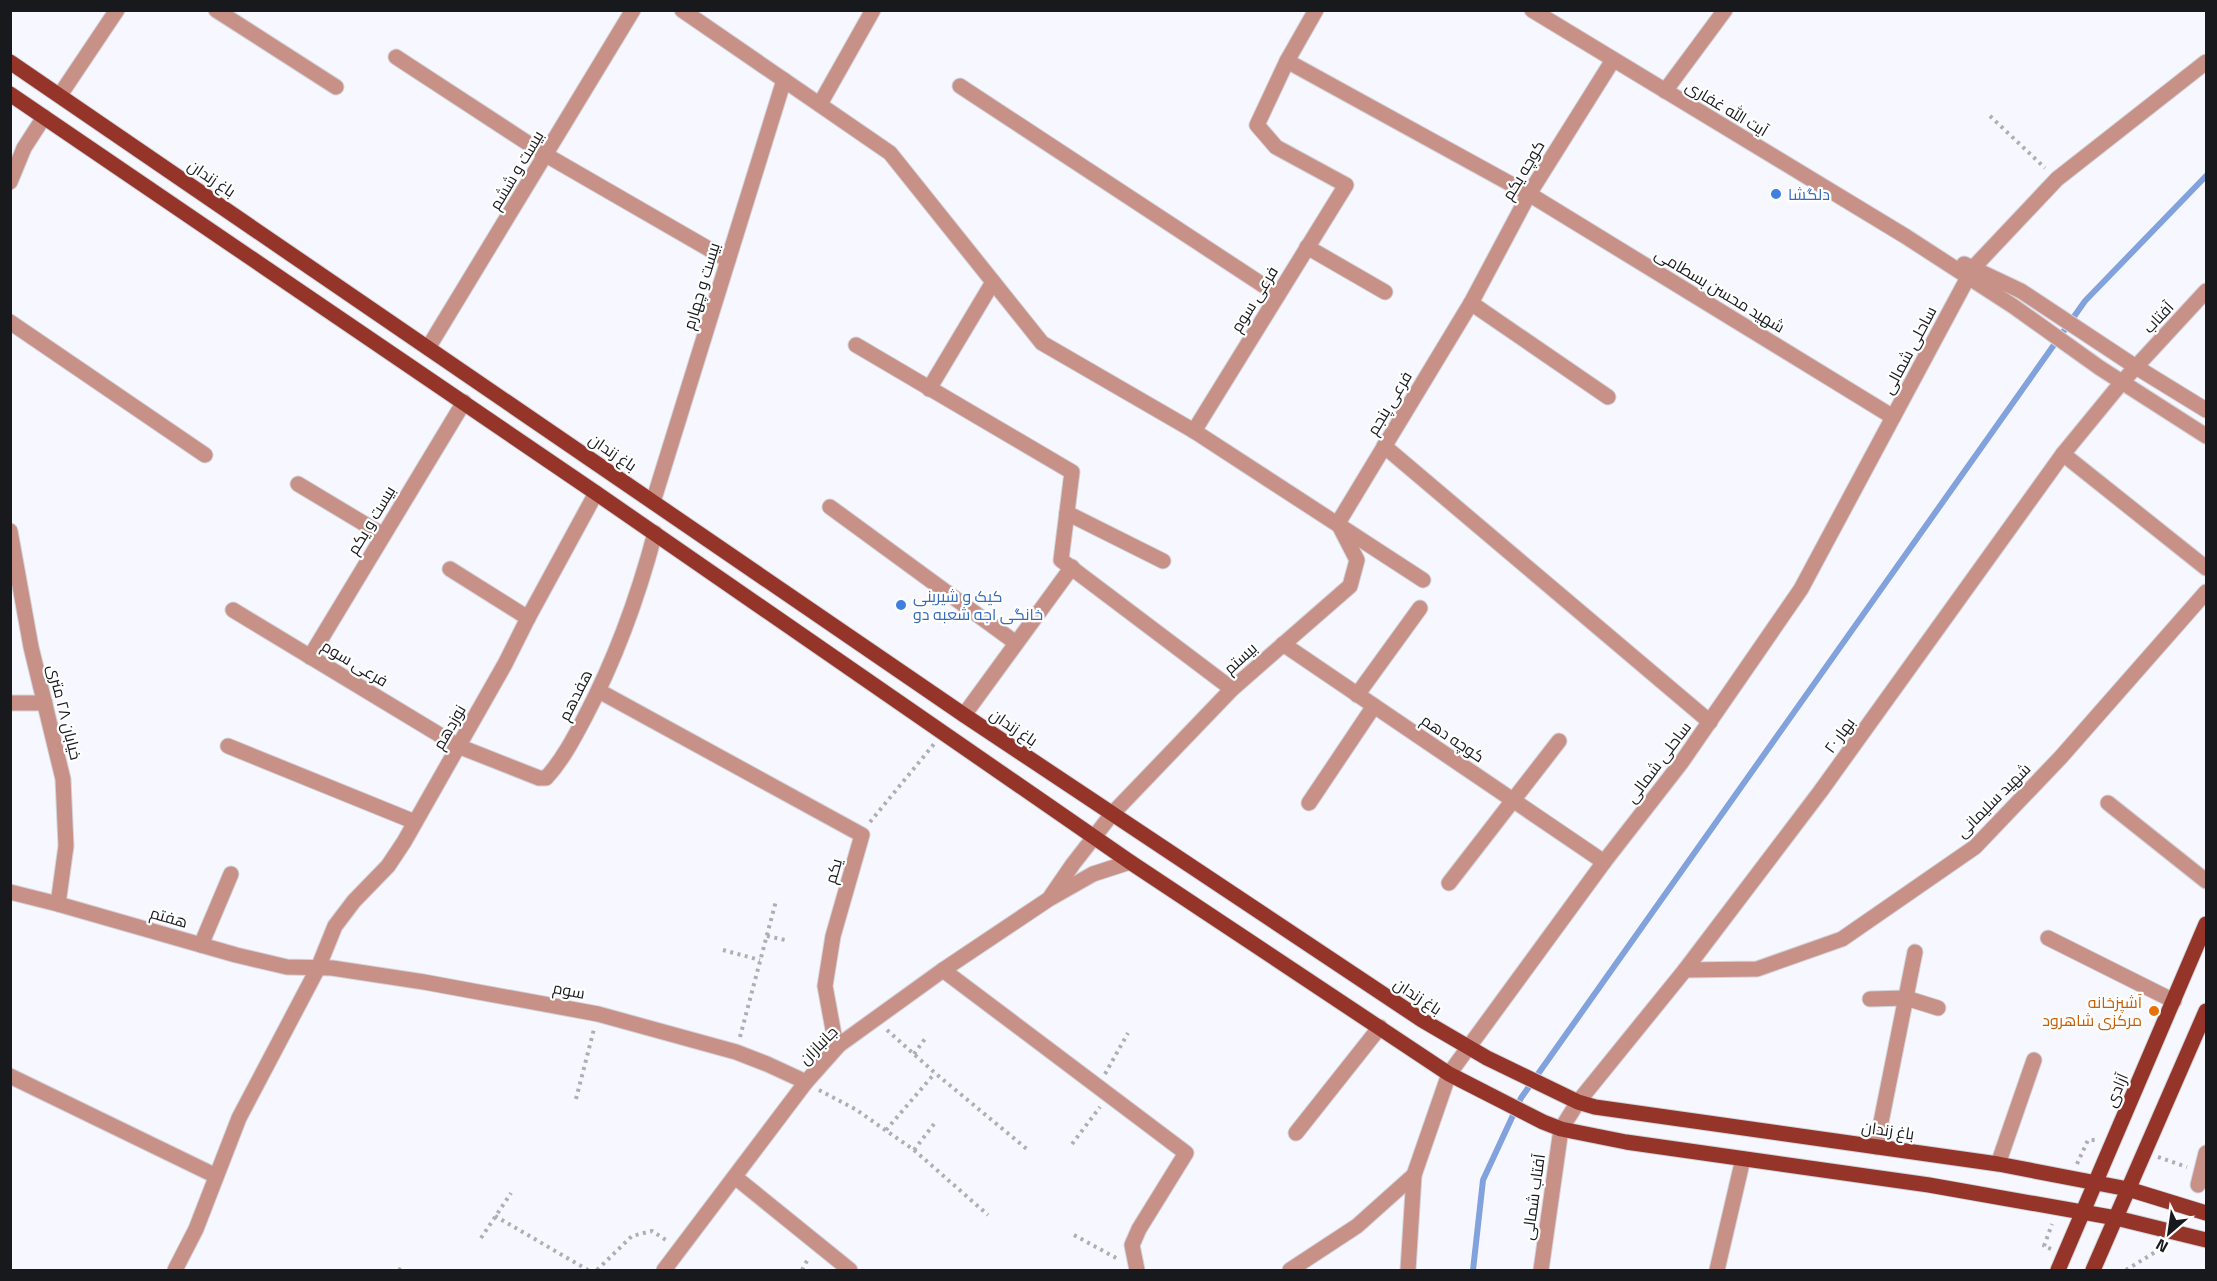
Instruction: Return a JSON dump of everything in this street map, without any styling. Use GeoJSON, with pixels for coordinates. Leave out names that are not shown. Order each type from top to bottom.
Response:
{"type":"FeatureCollection","features":[{"type":"Feature","properties":{"kind":"main road","name":"باغ زندان"},"geometry":{"type":"LineString","coordinates":[[10,62],[964,715],[1422,1020],[1487,1058],[1578,1102],[1636,1114],[1998,1164],[2128,1188],[2206,1213]]}},
{"type":"Feature","properties":{"kind":"main road"},"geometry":{"type":"LineString","coordinates":[[10,94],[464,402],[1093,837],[1449,1074],[1473,1087],[1561,1129],[1626,1142],[1929,1185],[2116,1218],[2206,1240]]}},
{"type":"Feature","properties":{"kind":"main road","name":"آزادی"},"geometry":{"type":"LineString","coordinates":[[2058,1270],[2206,924]]}},
{"type":"Feature","properties":{"kind":"main road"},"geometry":{"type":"LineString","coordinates":[[2093,1270],[2206,1013]]}},
{"type":"Feature","properties":{"kind":"street"},"geometry":{"type":"LineString","coordinates":[[60,95],[117,10]]}},
{"type":"Feature","properties":{"kind":"street"},"geometry":{"type":"LineString","coordinates":[[216,10],[336,87]]}},
{"type":"Feature","properties":{"kind":"street","name":"بیست و ششم"},"geometry":{"type":"LineString","coordinates":[[428,348],[633,10]]}},
{"type":"Feature","properties":{"kind":"street"},"geometry":{"type":"LineString","coordinates":[[682,10],[699,15],[784,80],[890,153],[1042,343],[1194,431],[1423,580]]}},
{"type":"Feature","properties":{"kind":"street"},"geometry":{"type":"LineString","coordinates":[[820,104],[873,10]]}},
{"type":"Feature","properties":{"kind":"street"},"geometry":{"type":"LineString","coordinates":[[1287,61],[1316,10]]}},
{"type":"Feature","properties":{"kind":"street","name":"آیت الله غفاری"},"geometry":{"type":"LineString","coordinates":[[1532,10],[1905,236],[1970,272]]}},
{"type":"Feature","properties":{"kind":"street"},"geometry":{"type":"LineString","coordinates":[[1665,91],[1725,10]]}},
{"type":"Feature","properties":{"kind":"street"},"geometry":{"type":"LineString","coordinates":[[396,57],[546,155],[728,260]]}},
{"type":"Feature","properties":{"kind":"street","name":"کوچه یکم"},"geometry":{"type":"LineString","coordinates":[[1471,303],[1529,194],[1613,60]]}},
{"type":"Feature","properties":{"kind":"street","name":"فرعی سوم"},"geometry":{"type":"LineString","coordinates":[[1194,431],[1346,185],[1276,147],[1257,125],[1287,61]]}},
{"type":"Feature","properties":{"kind":"street","name":"شهید محسن بسطامی"},"geometry":{"type":"LineString","coordinates":[[1287,61],[1529,194],[1893,417]]}},
{"type":"Feature","properties":{"kind":"street","name":"ساحلی شمالی"},"geometry":{"type":"LineString","coordinates":[[1407,1270],[1414,1175],[1449,1074],[1604,862],[1682,763],[1801,589],[1970,272],[2057,179],[2206,62]]}},
{"type":"Feature","properties":{"kind":"street","name":"بیست و چهارم"},"geometry":{"type":"LineString","coordinates":[[653,502],[784,80]]}},
{"type":"Feature","properties":{"kind":"street"},"geometry":{"type":"LineString","coordinates":[[960,86],[1278,295]]}},
{"type":"Feature","properties":{"kind":"street"},"geometry":{"type":"LineString","coordinates":[[10,182],[24,148],[44,117]]}},
{"type":"Feature","properties":{"kind":"street"},"geometry":{"type":"LineString","coordinates":[[1307,247],[1385,292]]}},
{"type":"Feature","properties":{"kind":"street"},"geometry":{"type":"LineString","coordinates":[[1970,272],[2021,291],[2206,410]]}},
{"type":"Feature","properties":{"kind":"street"},"geometry":{"type":"LineString","coordinates":[[1970,272],[2013,306],[2100,368],[2206,436]]}},
{"type":"Feature","properties":{"kind":"street"},"geometry":{"type":"LineString","coordinates":[[929,389],[993,282]]}},
{"type":"Feature","properties":{"kind":"street","name":"آفتاب"},"geometry":{"type":"LineString","coordinates":[[2121,382],[2206,291]]}},
{"type":"Feature","properties":{"kind":"street"},"geometry":{"type":"LineString","coordinates":[[1471,303],[1608,397]]}},
{"type":"Feature","properties":{"kind":"street","name":"فرعی پنجم"},"geometry":{"type":"LineString","coordinates":[[1338,523],[1471,303]]}},
{"type":"Feature","properties":{"kind":"street"},"geometry":{"type":"LineString","coordinates":[[10,322],[205,455]]}},
{"type":"Feature","properties":{"kind":"street"},"geometry":{"type":"LineString","coordinates":[[856,345],[1072,472],[1061,560],[1232,689]]}},
{"type":"Feature","properties":{"kind":"street","name":"بهار ۲۰"},"geometry":{"type":"LineString","coordinates":[[1561,1129],[1578,1102],[1685,970],[1820,792],[2063,454],[2121,382]]}},
{"type":"Feature","properties":{"kind":"street","name":"بیست و یکم"},"geometry":{"type":"LineString","coordinates":[[310,657],[464,402]]}},
{"type":"Feature","properties":{"kind":"street"},"geometry":{"type":"LineString","coordinates":[[1384,446],[1710,722]]}},
{"type":"Feature","properties":{"kind":"street"},"geometry":{"type":"LineString","coordinates":[[2063,454],[2206,568]]}},
{"type":"Feature","properties":{"kind":"street"},"geometry":{"type":"LineString","coordinates":[[298,484],[383,536]]}},
{"type":"Feature","properties":{"kind":"street","name":"نوزدهم"},"geometry":{"type":"LineString","coordinates":[[175,1270],[196,1229],[239,1118],[318,968],[335,926],[354,901],[388,866],[415,822],[505,664],[596,493]]}},
{"type":"Feature","properties":{"kind":"street"},"geometry":{"type":"LineString","coordinates":[[830,507],[1017,643]]}},
{"type":"Feature","properties":{"kind":"street"},"geometry":{"type":"LineString","coordinates":[[1067,513],[1163,561]]}},
{"type":"Feature","properties":{"kind":"street","name":"بیستم"},"geometry":{"type":"LineString","coordinates":[[1112,814],[1232,689],[1350,586],[1357,560],[1338,523]]}},
{"type":"Feature","properties":{"kind":"street","name":"خیابان ۲۸ متری"},"geometry":{"type":"LineString","coordinates":[[10,531],[16,592],[63,779],[66,846],[58,904]]}},
{"type":"Feature","properties":{"kind":"street","name":"هفدهم"},"geometry":{"type":"LineString","coordinates":[[458,746],[539,778],[546,778],[553,771],[599,691],[621,640],[636,598],[654,533]]}},
{"type":"Feature","properties":{"kind":"street"},"geometry":{"type":"LineString","coordinates":[[964,715],[1072,567]]}},
{"type":"Feature","properties":{"kind":"street"},"geometry":{"type":"LineString","coordinates":[[450,569],[528,618]]}},
{"type":"Feature","properties":{"kind":"street","name":"شهید سلیمانی"},"geometry":{"type":"LineString","coordinates":[[1685,970],[1757,969],[1842,939],[1975,847],[2061,757],[2206,592]]}},
{"type":"Feature","properties":{"kind":"street"},"geometry":{"type":"LineString","coordinates":[[1357,695],[1420,608]]}},
{"type":"Feature","properties":{"kind":"street","name":"فرعی سوم"},"geometry":{"type":"LineString","coordinates":[[234,610],[458,746]]}},
{"type":"Feature","properties":{"kind":"street","name":"کوچه دهم"},"geometry":{"type":"LineString","coordinates":[[1282,644],[1604,862]]}},
{"type":"Feature","properties":{"kind":"street"},"geometry":{"type":"LineString","coordinates":[[599,691],[862,835]]}},
{"type":"Feature","properties":{"kind":"street"},"geometry":{"type":"LineString","coordinates":[[10,703],[45,703]]}},
{"type":"Feature","properties":{"kind":"street"},"geometry":{"type":"LineString","coordinates":[[1309,803],[1374,706]]}},
{"type":"Feature","properties":{"kind":"street"},"geometry":{"type":"LineString","coordinates":[[1449,883],[1559,741]]}},
{"type":"Feature","properties":{"kind":"street"},"geometry":{"type":"LineString","coordinates":[[228,746],[415,822]]}},
{"type":"Feature","properties":{"kind":"street"},"geometry":{"type":"LineString","coordinates":[[2108,802],[2206,881]]}},
{"type":"Feature","properties":{"kind":"street","name":"جانبازان"},"geometry":{"type":"LineString","coordinates":[[1049,899],[1112,814]]}},
{"type":"Feature","properties":{"kind":"street","name":"یکم"},"geometry":{"type":"LineString","coordinates":[[839,1045],[834,1035],[825,986],[833,936],[862,835]]}},
{"type":"Feature","properties":{"kind":"street","name":"جانبازان"},"geometry":{"type":"LineString","coordinates":[[664,1270],[806,1082],[839,1045],[1049,899],[1093,874],[1130,862]]}},
{"type":"Feature","properties":{"kind":"street"},"geometry":{"type":"LineString","coordinates":[[201,945],[231,874]]}},
{"type":"Feature","properties":{"kind":"street","name":"هفتم"},"geometry":{"type":"LineString","coordinates":[[10,892],[287,967],[318,968]]}},
{"type":"Feature","properties":{"kind":"street"},"geometry":{"type":"LineString","coordinates":[[2048,938],[2174,1001]]}},
{"type":"Feature","properties":{"kind":"street"},"geometry":{"type":"LineString","coordinates":[[1876,1147],[1915,952]]}},
{"type":"Feature","properties":{"kind":"street","name":"سوم"},"geometry":{"type":"LineString","coordinates":[[318,968],[424,982],[598,1014],[736,1052],[806,1082]]}},
{"type":"Feature","properties":{"kind":"street"},"geometry":{"type":"LineString","coordinates":[[944,970],[1186,1153],[1139,1229],[1132,1245],[1136,1267]]}},
{"type":"Feature","properties":{"kind":"street"},"geometry":{"type":"LineString","coordinates":[[1870,999],[1906,998],[1938,1008]]}},
{"type":"Feature","properties":{"kind":"street"},"geometry":{"type":"LineString","coordinates":[[1296,1133],[1380,1027]]}},
{"type":"Feature","properties":{"kind":"street"},"geometry":{"type":"LineString","coordinates":[[1998,1164],[2034,1060]]}},
{"type":"Feature","properties":{"kind":"street"},"geometry":{"type":"LineString","coordinates":[[10,1076],[216,1176]]}},
{"type":"Feature","properties":{"kind":"street","name":"آفتاب شمالی"},"geometry":{"type":"LineString","coordinates":[[1541,1270],[1561,1129]]}},
{"type":"Feature","properties":{"kind":"street"},"geometry":{"type":"LineString","coordinates":[[2198,1185],[2206,1153]]}},
{"type":"Feature","properties":{"kind":"street"},"geometry":{"type":"LineString","coordinates":[[1718,1270],[1743,1159]]}},
{"type":"Feature","properties":{"kind":"street"},"geometry":{"type":"LineString","coordinates":[[1290,1270],[1357,1226],[1414,1175]]}},
{"type":"Feature","properties":{"kind":"street"},"geometry":{"type":"LineString","coordinates":[[735,1177],[850,1270]]}},
{"type":"Feature","properties":{"kind":"path"},"geometry":{"type":"LineString","coordinates":[[1990,116],[2057,179]]}},
{"type":"Feature","properties":{"kind":"path"},"geometry":{"type":"LineString","coordinates":[[862,835],[870,821],[944,732]]}},
{"type":"Feature","properties":{"kind":"path"},"geometry":{"type":"LineString","coordinates":[[736,1052],[776,901]]}},
{"type":"Feature","properties":{"kind":"path"},"geometry":{"type":"LineString","coordinates":[[767,936],[785,940]]}},
{"type":"Feature","properties":{"kind":"path"},"geometry":{"type":"LineString","coordinates":[[723,950],[760,960]]}},
{"type":"Feature","properties":{"kind":"path"},"geometry":{"type":"LineString","coordinates":[[576,1099],[598,1014]]}},
{"type":"Feature","properties":{"kind":"path"},"geometry":{"type":"LineString","coordinates":[[875,1019],[935,1073],[1028,1150]]}},
{"type":"Feature","properties":{"kind":"path"},"geometry":{"type":"LineString","coordinates":[[1072,1144],[1104,1090],[1128,1032]]}},
{"type":"Feature","properties":{"kind":"path"},"geometry":{"type":"LineString","coordinates":[[914,1054],[927,1036]]}},
{"type":"Feature","properties":{"kind":"path"},"geometry":{"type":"LineString","coordinates":[[886,1130],[935,1073]]}},
{"type":"Feature","properties":{"kind":"path"},"geometry":{"type":"LineString","coordinates":[[806,1082],[855,1109],[914,1150],[988,1215]]}},
{"type":"Feature","properties":{"kind":"path"},"geometry":{"type":"LineString","coordinates":[[914,1150],[934,1124]]}},
{"type":"Feature","properties":{"kind":"path"},"geometry":{"type":"LineString","coordinates":[[481,1238],[511,1193]]}},
{"type":"Feature","properties":{"kind":"path"},"geometry":{"type":"LineString","coordinates":[[495,1216],[588,1270]]}},
{"type":"Feature","properties":{"kind":"path"},"geometry":{"type":"LineString","coordinates":[[597,1270],[632,1236],[652,1231],[681,1248]]}},
{"type":"Feature","properties":{"kind":"path"},"geometry":{"type":"LineString","coordinates":[[1074,1235],[1116,1259],[1136,1267]]}},
{"type":"Feature","properties":{"kind":"waterway"},"geometry":{"type":"LineString","coordinates":[[1473,1270],[1483,1180],[1521,1098],[2085,301],[2206,176]]}},
{"type":"Feature","properties":{"kind":"place","name":"دلگشا"},"geometry":{"type":"Point","coordinates":[1776,194]}},
{"type":"Feature","properties":{"kind":"place","name":"کیک و شیرینی خانگی اجه شعبه دو"},"geometry":{"type":"Point","coordinates":[901,605]}},
{"type":"Feature","properties":{"kind":"place","name":"آشپزخانه مرکزی شاهرود"},"geometry":{"type":"Point","coordinates":[2154,1011]}}]}
